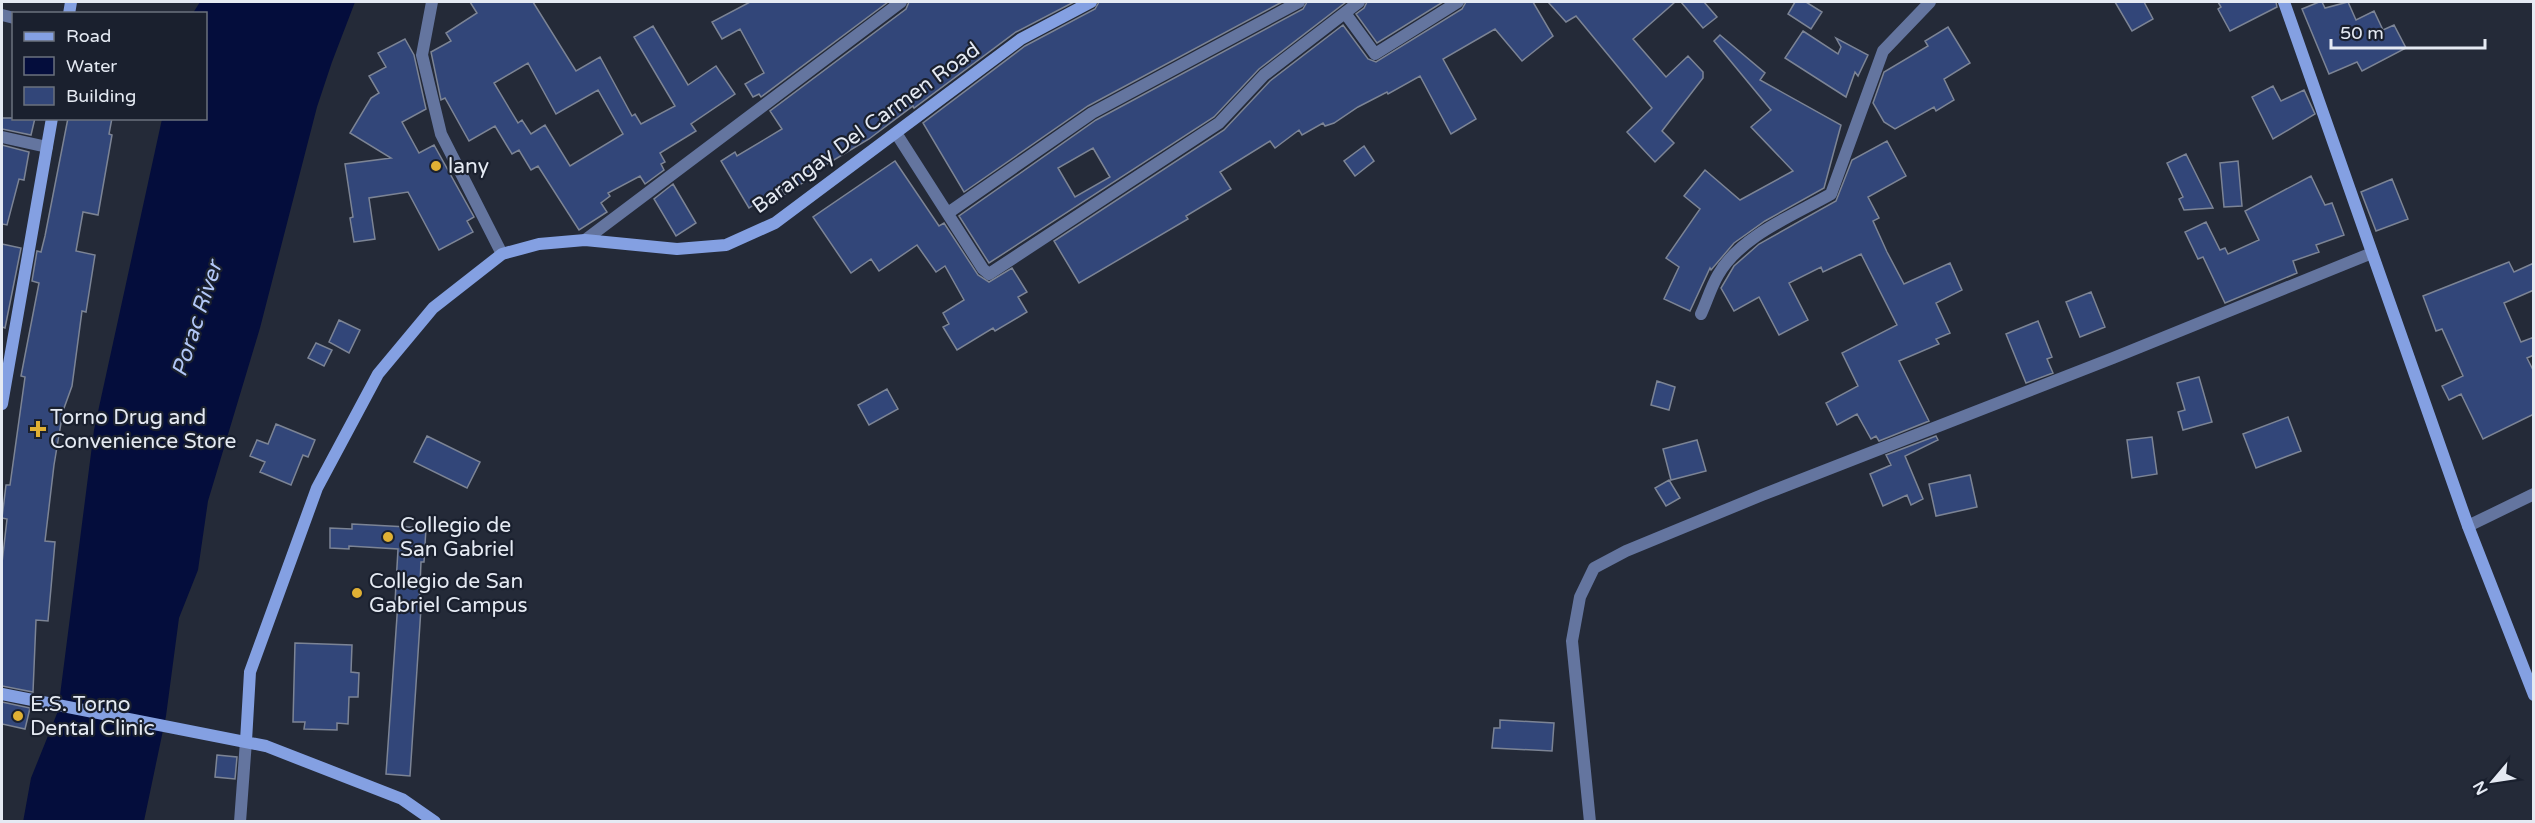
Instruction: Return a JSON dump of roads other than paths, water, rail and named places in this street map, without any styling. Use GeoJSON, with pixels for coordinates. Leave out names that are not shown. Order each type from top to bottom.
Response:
{"type":"FeatureCollection","features":[{"type":"Feature","properties":{"kind":"street"},"geometry":{"type":"LineString","coordinates":[[432,2],[422,55],[441,134],[502,254]]}},
{"type":"Feature","properties":{"kind":"street"},"geometry":{"type":"LineString","coordinates":[[585,240],[901,2]]}},
{"type":"Feature","properties":{"kind":"street","name":"Barangay Del Carmen Road"},"geometry":{"type":"LineString","coordinates":[[246,741],[250,672],[317,488],[378,374],[433,308],[502,254],[539,244],[585,240],[677,249],[726,245],[776,223],[1021,39],[1091,2]]}},
{"type":"Feature","properties":{"kind":"street"},"geometry":{"type":"LineString","coordinates":[[948,213],[1092,113],[1299,2]]}},
{"type":"Feature","properties":{"kind":"street"},"geometry":{"type":"LineString","coordinates":[[896,133],[983,269],[986,273],[991,272],[1220,123],[1264,75],[1359,2]]}},
{"type":"Feature","properties":{"kind":"street"},"geometry":{"type":"LineString","coordinates":[[1345,12],[1375,54],[1458,2]]}},
{"type":"Feature","properties":{"kind":"street"},"geometry":{"type":"LineString","coordinates":[[1701,314],[1719,273],[1738,252],[1764,232],[1831,194],[1883,51],[1930,2]]}},
{"type":"Feature","properties":{"kind":"street"},"geometry":{"type":"LineString","coordinates":[[2284,2],[2468,526],[2534,695]]}},
{"type":"Feature","properties":{"kind":"street"},"geometry":{"type":"LineString","coordinates":[[2,405],[3,384],[52,120]]}},
{"type":"Feature","properties":{"kind":"street"},"geometry":{"type":"LineString","coordinates":[[2,137],[47,147]]}},
{"type":"Feature","properties":{"kind":"street"},"geometry":{"type":"LineString","coordinates":[[1590,822],[1572,641],[1580,597],[1594,568],[1626,551],[1762,495],[2114,358],[2372,253]]}},
{"type":"Feature","properties":{"kind":"street"},"geometry":{"type":"LineString","coordinates":[[2468,526],[2534,494]]}},
{"type":"Feature","properties":{"kind":"street"},"geometry":{"type":"LineString","coordinates":[[2,694],[173,729],[246,741],[340,773],[402,800],[435,822]]}},
{"type":"Feature","properties":{"kind":"street"},"geometry":{"type":"LineString","coordinates":[[240,822],[246,741]]}},
{"type":"Feature","properties":{"kind":"water","name":"Porac River"},"geometry":{"type":"Polygon","coordinates":[[[200,2],[355,2],[317,107],[260,328],[208,501],[198,570],[179,618],[166,716],[144,821],[23,822],[31,778],[58,711],[94,430],[162,120],[207,120],[207,12],[194,12],[200,2]]]}},
{"type":"Feature","properties":{"kind":"place","name":"lany"},"geometry":{"type":"Point","coordinates":[436,166]}},
{"type":"Feature","properties":{"kind":"place","name":"Torno Drug and Convenience Store"},"geometry":{"type":"Point","coordinates":[38,429]}},
{"type":"Feature","properties":{"kind":"place","name":"Collegio de San Gabriel"},"geometry":{"type":"Point","coordinates":[388,537]}},
{"type":"Feature","properties":{"kind":"place","name":"Collegio de San Gabriel Campus"},"geometry":{"type":"Point","coordinates":[357,593]}},
{"type":"Feature","properties":{"kind":"place","name":"E.S. Torno Dental Clinic"},"geometry":{"type":"Point","coordinates":[18,716]}}]}
